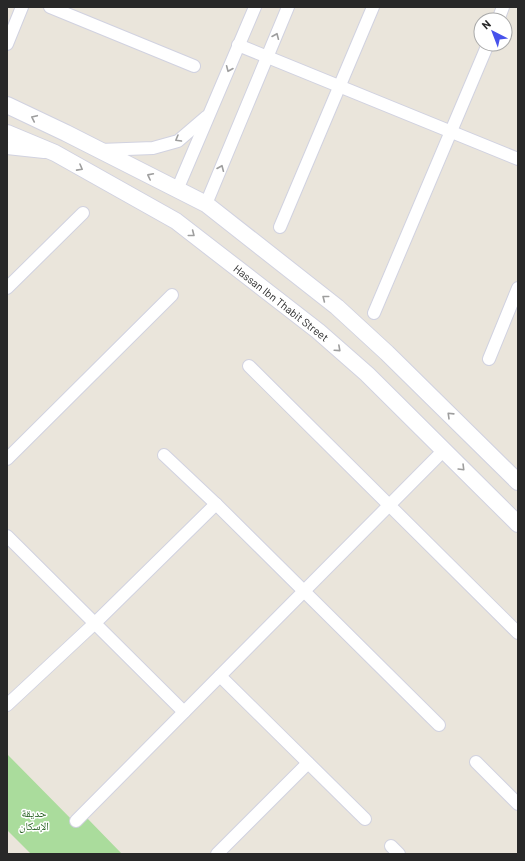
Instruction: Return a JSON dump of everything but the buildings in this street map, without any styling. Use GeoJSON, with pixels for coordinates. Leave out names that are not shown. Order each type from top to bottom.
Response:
{"type":"FeatureCollection","features":[{"type":"Feature","properties":{"kind":"street"},"geometry":{"type":"LineString","coordinates":[[7,44],[22,7]]}},
{"type":"Feature","properties":{"kind":"street"},"geometry":{"type":"LineString","coordinates":[[50,7],[194,66]]}},
{"type":"Feature","properties":{"kind":"street"},"geometry":{"type":"LineString","coordinates":[[177,190],[255,7]]}},
{"type":"Feature","properties":{"kind":"street"},"geometry":{"type":"LineString","coordinates":[[206,204],[288,7]]}},
{"type":"Feature","properties":{"kind":"street"},"geometry":{"type":"LineString","coordinates":[[280,227],[373,7]]}},
{"type":"Feature","properties":{"kind":"street"},"geometry":{"type":"LineString","coordinates":[[238,45],[518,159]]}},
{"type":"Feature","properties":{"kind":"street"},"geometry":{"type":"LineString","coordinates":[[374,313],[485,52]]}},
{"type":"Feature","properties":{"kind":"street"},"geometry":{"type":"LineString","coordinates":[[7,105],[66,132],[98,150],[206,204],[337,307],[387,353],[518,482]]}},
{"type":"Feature","properties":{"kind":"street"},"geometry":{"type":"LineString","coordinates":[[98,150],[153,148],[178,141],[209,115]]}},
{"type":"Feature","properties":{"kind":"street","name":"Hassan Ibn Thabit Street"},"geometry":{"type":"LineString","coordinates":[[7,133],[54,153],[176,221],[318,331],[367,374],[518,524]]}},
{"type":"Feature","properties":{"kind":"street"},"geometry":{"type":"LineString","coordinates":[[7,148],[54,153]]}},
{"type":"Feature","properties":{"kind":"street"},"geometry":{"type":"LineString","coordinates":[[7,288],[83,212]]}},
{"type":"Feature","properties":{"kind":"street"},"geometry":{"type":"LineString","coordinates":[[489,359],[518,288]]}},
{"type":"Feature","properties":{"kind":"street"},"geometry":{"type":"LineString","coordinates":[[7,459],[172,295]]}},
{"type":"Feature","properties":{"kind":"street"},"geometry":{"type":"LineString","coordinates":[[249,366],[518,632]]}},
{"type":"Feature","properties":{"kind":"street"},"geometry":{"type":"LineString","coordinates":[[76,821],[444,450]]}},
{"type":"Feature","properties":{"kind":"street"},"geometry":{"type":"LineString","coordinates":[[164,455],[216,504],[439,724]]}},
{"type":"Feature","properties":{"kind":"street"},"geometry":{"type":"LineString","coordinates":[[7,705],[95,623],[216,504]]}},
{"type":"Feature","properties":{"kind":"street"},"geometry":{"type":"LineString","coordinates":[[7,536],[184,712]]}},
{"type":"Feature","properties":{"kind":"street"},"geometry":{"type":"LineString","coordinates":[[220,676],[365,819]]}},
{"type":"Feature","properties":{"kind":"street"},"geometry":{"type":"LineString","coordinates":[[476,762],[518,804]]}},
{"type":"Feature","properties":{"kind":"street"},"geometry":{"type":"LineString","coordinates":[[217,854],[308,763]]}},
{"type":"Feature","properties":{"kind":"green space","name":"حديقة الإسكان"},"geometry":{"type":"Polygon","coordinates":[[[7,754],[78,826],[87,818],[122,854],[31,854],[7,830],[7,754]]]}}]}
